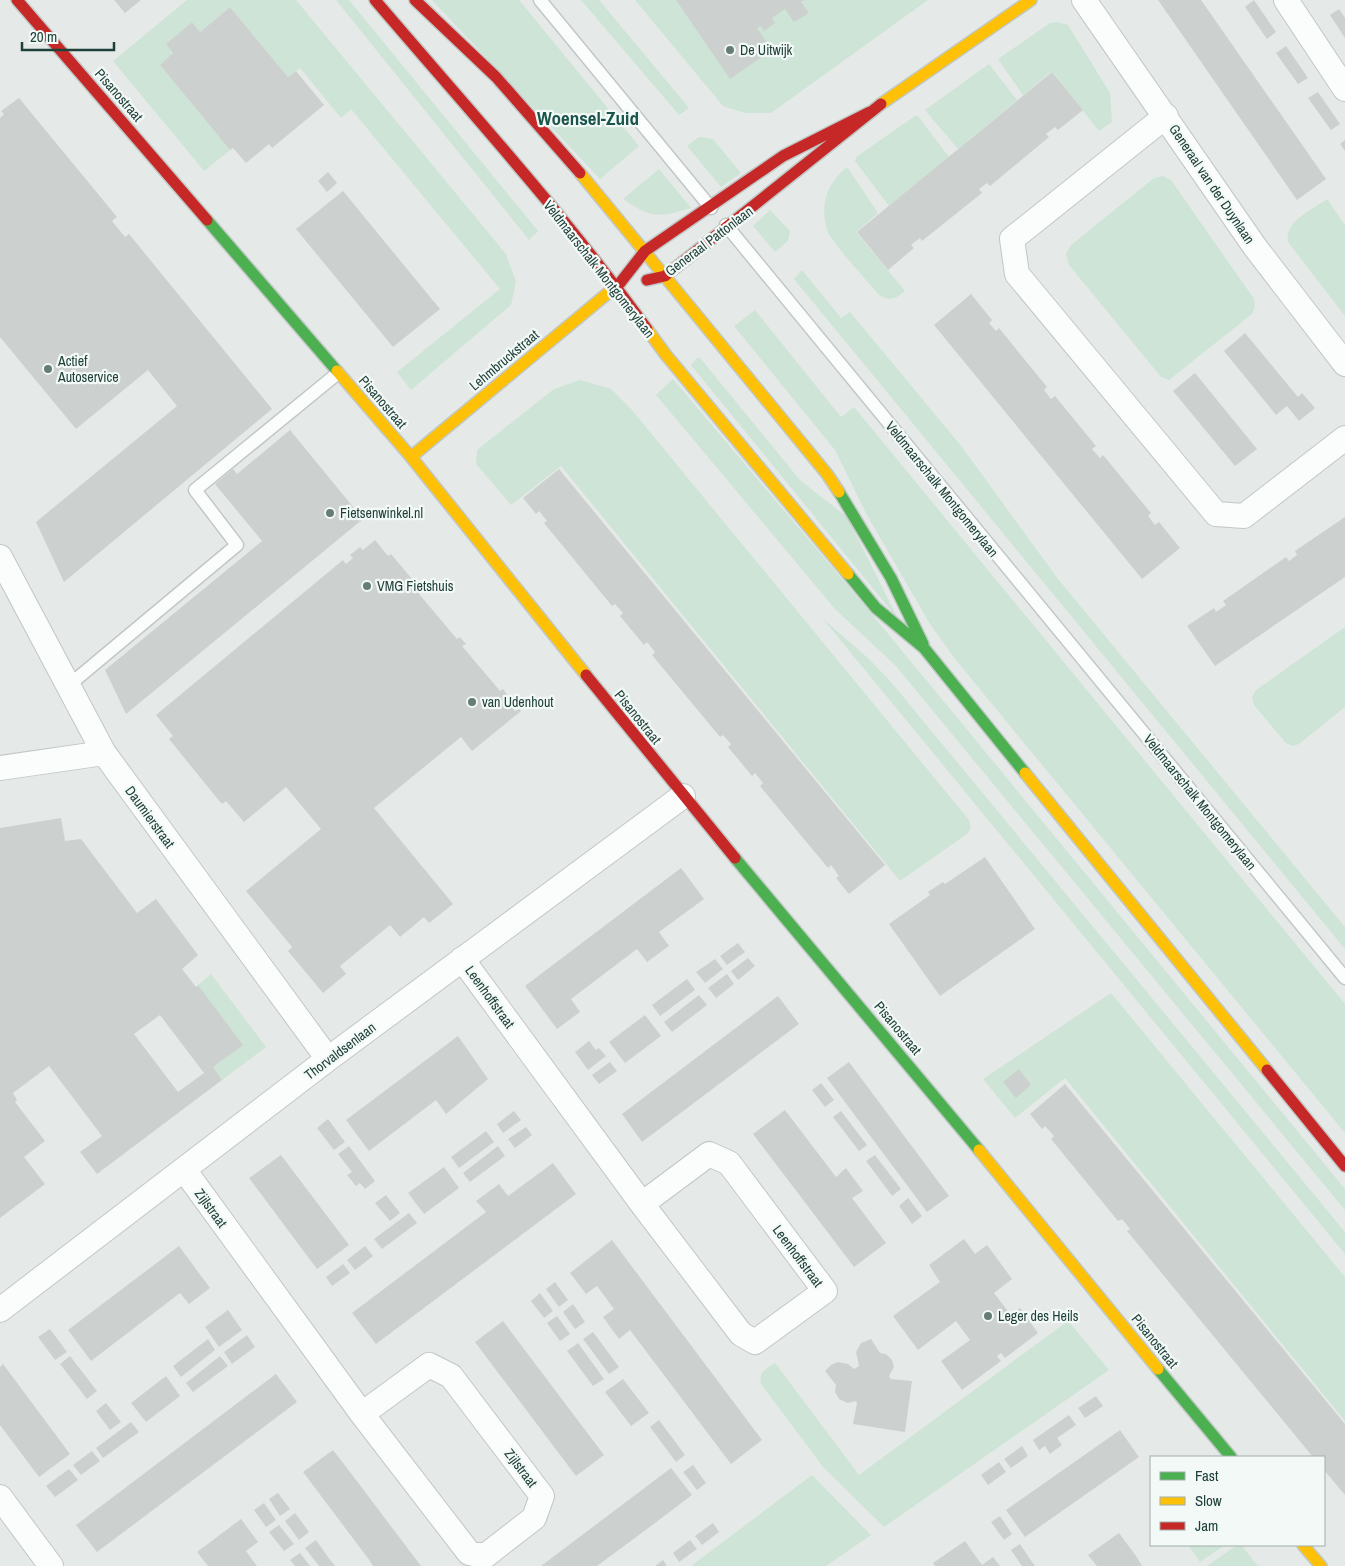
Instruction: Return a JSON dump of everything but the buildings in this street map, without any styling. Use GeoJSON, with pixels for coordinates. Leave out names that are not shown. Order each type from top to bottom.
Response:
{"type":"FeatureCollection","features":[{"type":"Feature","properties":{"kind":"street","name":"Pisanostraat"},"geometry":{"type":"LineString","coordinates":[[17,0],[411,457],[683,796],[866,1012],[1231,1456]]}},
{"type":"Feature","properties":{"kind":"street","name":"Veldmaarschalk Montgomerylaan"},"geometry":{"type":"LineString","coordinates":[[375,0],[617,287],[666,355],[876,608],[924,648],[1345,1166]]}},
{"type":"Feature","properties":{"kind":"street","name":"Veldmaarschalk Montgomerylaan"},"geometry":{"type":"LineString","coordinates":[[415,0],[496,77],[606,202],[827,474],[856,517],[905,601],[924,648]]}},
{"type":"Feature","properties":{"kind":"street","name":"Generaal Pattonlaan"},"geometry":{"type":"LineString","coordinates":[[617,287],[665,276],[728,228],[870,112],[1031,0]]}},
{"type":"Feature","properties":{"kind":"street","name":"Generaal van der Duynlaan"},"geometry":{"type":"LineString","coordinates":[[1084,0],[1255,247],[1345,364]]}},
{"type":"Feature","properties":{"kind":"street"},"geometry":{"type":"LineString","coordinates":[[1286,0],[1345,89]]}},
{"type":"Feature","properties":{"kind":"street","name":"Generaal Pattonlaan"},"geometry":{"type":"LineString","coordinates":[[617,287],[645,251],[709,205],[783,156],[870,112]]}},
{"type":"Feature","properties":{"kind":"street"},"geometry":{"type":"LineString","coordinates":[[1166,116],[1012,239],[1018,274],[1216,514],[1244,516],[1345,438]]}},
{"type":"Feature","properties":{"kind":"street","name":"Lehmbruckstraat"},"geometry":{"type":"LineString","coordinates":[[411,457],[617,287]]}},
{"type":"Feature","properties":{"kind":"street","name":"Daumierstraat"},"geometry":{"type":"LineString","coordinates":[[0,557],[104,753],[328,1059]]}},
{"type":"Feature","properties":{"kind":"street"},"geometry":{"type":"LineString","coordinates":[[0,768],[104,753]]}},
{"type":"Feature","properties":{"kind":"street","name":"Thorvaldsenlaan"},"geometry":{"type":"LineString","coordinates":[[0,1310],[328,1059],[683,796]]}},
{"type":"Feature","properties":{"kind":"street","name":"Leenhoffstraat"},"geometry":{"type":"LineString","coordinates":[[462,959],[642,1204],[741,1334],[755,1342],[824,1291],[729,1163],[709,1154],[642,1204]]}},
{"type":"Feature","properties":{"kind":"street","name":"Zijlstraat"},"geometry":{"type":"LineString","coordinates":[[184,1171],[362,1414],[469,1552],[486,1556],[534,1518],[542,1496],[451,1376],[429,1365],[362,1414]]}},
{"type":"Feature","properties":{"kind":"street"},"geometry":{"type":"LineString","coordinates":[[0,1497],[51,1566]]}},
{"type":"Feature","properties":{"kind":"street"},"geometry":{"type":"LineString","coordinates":[[1304,1546],[1321,1566]]}},
{"type":"Feature","properties":{"kind":"lane","name":"Veldmaarschalk Montgomerylaan"},"geometry":{"type":"LineString","coordinates":[[540,0],[1345,978]]}},
{"type":"Feature","properties":{"kind":"lane"},"geometry":{"type":"LineString","coordinates":[[68,686],[237,545],[195,490],[338,373]]}},
{"type":"Feature","properties":{"kind":"green space"},"geometry":{"type":"Polygon","coordinates":[[[187,0],[296,0],[506,254],[516,282],[511,305],[411,390],[397,372],[500,289],[351,109],[341,118],[300,68],[288,77],[230,7],[200,32],[192,22],[166,44],[173,53],[160,65],[230,150],[204,171],[113,61],[187,0]]]}},
{"type":"Feature","properties":{"kind":"green space"},"geometry":{"type":"Polygon","coordinates":[[[336,0],[349,0],[538,231],[529,240],[336,0]]]}},
{"type":"Feature","properties":{"kind":"green space"},"geometry":{"type":"Polygon","coordinates":[[[432,0],[519,0],[639,146],[600,179],[432,0]]]}},
{"type":"Feature","properties":{"kind":"green space"},"geometry":{"type":"Polygon","coordinates":[[[581,0],[599,0],[689,108],[679,115],[581,0]]]}},
{"type":"Feature","properties":{"kind":"green space"},"geometry":{"type":"Polygon","coordinates":[[[635,0],[928,0],[771,113],[745,113],[723,106],[635,0]]]}},
{"type":"Feature","properties":{"kind":"green space"},"geometry":{"type":"Polygon","coordinates":[[[1057,22],[1068,25],[1110,93],[1112,122],[1099,131],[1052,71],[1023,95],[998,59],[1050,23],[1057,22]]]}},
{"type":"Feature","properties":{"kind":"green space"},"geometry":{"type":"Polygon","coordinates":[[[989,64],[1017,100],[958,149],[925,110],[989,64]]]}},
{"type":"Feature","properties":{"kind":"green space"},"geometry":{"type":"Polygon","coordinates":[[[915,116],[918,116],[949,157],[889,206],[855,161],[856,157],[915,116]]]}},
{"type":"Feature","properties":{"kind":"green space"},"geometry":{"type":"Polygon","coordinates":[[[699,137],[713,139],[741,173],[721,187],[687,146],[699,137]]]}},
{"type":"Feature","properties":{"kind":"green space"},"geometry":{"type":"Polygon","coordinates":[[[847,167],[878,213],[856,232],[905,291],[896,297],[890,299],[880,296],[828,232],[824,213],[826,196],[834,181],[847,167]]]}},
{"type":"Feature","properties":{"kind":"green space"},"geometry":{"type":"Polygon","coordinates":[[[659,169],[691,208],[662,215],[648,213],[623,199],[659,169]]]}},
{"type":"Feature","properties":{"kind":"green space"},"geometry":{"type":"Polygon","coordinates":[[[1163,176],[1171,180],[1254,299],[1255,307],[1252,314],[1169,380],[1161,377],[1069,265],[1066,254],[1071,245],[1154,178],[1163,176]]]}},
{"type":"Feature","properties":{"kind":"green space"},"geometry":{"type":"Polygon","coordinates":[[[1327,199],[1345,225],[1345,316],[1288,242],[1290,228],[1295,222],[1327,199]]]}},
{"type":"Feature","properties":{"kind":"green space"},"geometry":{"type":"Polygon","coordinates":[[[770,210],[790,231],[788,241],[775,252],[753,226],[770,210]]]}},
{"type":"Feature","properties":{"kind":"green space"},"geometry":{"type":"Polygon","coordinates":[[[802,270],[841,318],[850,312],[962,447],[1058,579],[1345,927],[1345,949],[794,279],[802,270]]]}},
{"type":"Feature","properties":{"kind":"green space"},"geometry":{"type":"Polygon","coordinates":[[[755,310],[841,417],[854,407],[1345,1004],[1345,1133],[955,659],[930,624],[867,515],[835,450],[734,326],[755,310]]]}},
{"type":"Feature","properties":{"kind":"green space"},"geometry":{"type":"Polygon","coordinates":[[[697,358],[700,358],[800,480],[847,517],[898,619],[691,365],[697,358]]]}},
{"type":"Feature","properties":{"kind":"green space"},"geometry":{"type":"Polygon","coordinates":[[[673,379],[885,630],[1345,1189],[1345,1210],[895,665],[835,609],[656,395],[673,379]]]}},
{"type":"Feature","properties":{"kind":"green space"},"geometry":{"type":"Polygon","coordinates":[[[580,380],[611,389],[631,409],[969,820],[971,828],[967,834],[900,881],[561,466],[511,505],[476,464],[477,450],[554,389],[580,380]]]}},
{"type":"Feature","properties":{"kind":"green space"},"geometry":{"type":"Polygon","coordinates":[[[823,619],[869,659],[891,682],[1345,1232],[1345,1254],[823,619]]]}},
{"type":"Feature","properties":{"kind":"green space"},"geometry":{"type":"Polygon","coordinates":[[[1345,627],[1345,707],[1299,744],[1293,746],[1286,743],[1254,705],[1252,697],[1256,690],[1345,627]]]}},
{"type":"Feature","properties":{"kind":"green space"},"geometry":{"type":"Polygon","coordinates":[[[211,974],[266,1047],[222,1080],[213,1067],[242,1045],[198,985],[211,974]]]}},
{"type":"Feature","properties":{"kind":"green space"},"geometry":{"type":"Polygon","coordinates":[[[1111,993],[1345,1277],[1345,1421],[1065,1078],[1015,1118],[983,1079],[1111,993]]]}},
{"type":"Feature","properties":{"kind":"green space"},"geometry":{"type":"Polygon","coordinates":[[[1068,1321],[1109,1370],[884,1527],[823,1467],[761,1384],[760,1380],[766,1369],[775,1363],[859,1475],[1068,1321]]]}},
{"type":"Feature","properties":{"kind":"green space"},"geometry":{"type":"Polygon","coordinates":[[[812,1475],[871,1535],[826,1566],[691,1566],[812,1475]]]}},
{"type":"Feature","properties":{"kind":"green space"},"geometry":{"type":"Polygon","coordinates":[[[1189,1546],[1224,1546],[1200,1562],[1189,1546]]]}},
{"type":"Feature","properties":{"kind":"green space"},"geometry":{"type":"Polygon","coordinates":[[[1236,1546],[1242,1546],[1258,1566],[1207,1566],[1236,1546]]]}},
{"type":"Feature","properties":{"kind":"traffic: fast"},"geometry":{"type":"LineString","coordinates":[[207,220],[337,371]]}},
{"type":"Feature","properties":{"kind":"traffic: fast"},"geometry":{"type":"LineString","coordinates":[[839,492],[891,578],[923,644]]}},
{"type":"Feature","properties":{"kind":"traffic: fast"},"geometry":{"type":"LineString","coordinates":[[848,574],[876,608],[924,648],[1025,773]]}},
{"type":"Feature","properties":{"kind":"traffic: fast"},"geometry":{"type":"LineString","coordinates":[[735,858],[979,1150]]}},
{"type":"Feature","properties":{"kind":"traffic: fast"},"geometry":{"type":"LineString","coordinates":[[1158,1369],[1230,1456]]}},
{"type":"Feature","properties":{"kind":"traffic: slow"},"geometry":{"type":"LineString","coordinates":[[881,104],[1031,0]]}},
{"type":"Feature","properties":{"kind":"traffic: slow"},"geometry":{"type":"LineString","coordinates":[[580,173],[827,474],[839,492]]}},
{"type":"Feature","properties":{"kind":"traffic: slow"},"geometry":{"type":"LineString","coordinates":[[411,457],[620,283]]}},
{"type":"Feature","properties":{"kind":"traffic: slow"},"geometry":{"type":"LineString","coordinates":[[647,329],[666,355],[848,574]]}},
{"type":"Feature","properties":{"kind":"traffic: slow"},"geometry":{"type":"LineString","coordinates":[[337,371],[411,457],[586,675]]}},
{"type":"Feature","properties":{"kind":"traffic: slow"},"geometry":{"type":"LineString","coordinates":[[1025,773],[1267,1070]]}},
{"type":"Feature","properties":{"kind":"traffic: slow"},"geometry":{"type":"LineString","coordinates":[[979,1150],[1158,1369]]}},
{"type":"Feature","properties":{"kind":"traffic: slow"},"geometry":{"type":"LineString","coordinates":[[1304,1546],[1321,1566]]}},
{"type":"Feature","properties":{"kind":"traffic: jam"},"geometry":{"type":"LineString","coordinates":[[17,0],[207,220]]}},
{"type":"Feature","properties":{"kind":"traffic: jam"},"geometry":{"type":"LineString","coordinates":[[375,0],[549,203],[647,329]]}},
{"type":"Feature","properties":{"kind":"traffic: jam"},"geometry":{"type":"LineString","coordinates":[[415,0],[496,77],[580,173]]}},
{"type":"Feature","properties":{"kind":"traffic: jam"},"geometry":{"type":"LineString","coordinates":[[647,280],[665,276],[881,104]]}},
{"type":"Feature","properties":{"kind":"traffic: jam"},"geometry":{"type":"LineString","coordinates":[[620,283],[645,251],[783,156],[870,112]]}},
{"type":"Feature","properties":{"kind":"traffic: jam"},"geometry":{"type":"LineString","coordinates":[[586,675],[735,858]]}},
{"type":"Feature","properties":{"kind":"traffic: jam"},"geometry":{"type":"LineString","coordinates":[[1267,1070],[1345,1166]]}},
{"type":"Feature","properties":{"kind":"place","name":"De Uitwijk"},"geometry":{"type":"Point","coordinates":[730,50]}},
{"type":"Feature","properties":{"kind":"place","name":"Actief Autoservice"},"geometry":{"type":"Point","coordinates":[48,369]}},
{"type":"Feature","properties":{"kind":"place","name":"Fietsenwinkel.nl"},"geometry":{"type":"Point","coordinates":[330,513]}},
{"type":"Feature","properties":{"kind":"place","name":"VMG Fietshuis"},"geometry":{"type":"Point","coordinates":[367,586]}},
{"type":"Feature","properties":{"kind":"place","name":"van Udenhout"},"geometry":{"type":"Point","coordinates":[472,702]}},
{"type":"Feature","properties":{"kind":"place","name":"Leger des Heils"},"geometry":{"type":"Point","coordinates":[988,1316]}},
{"type":"Feature","properties":{"kind":"district","name":"Woensel-Zuid"},"geometry":{"type":"Point","coordinates":[588,118]}}]}
